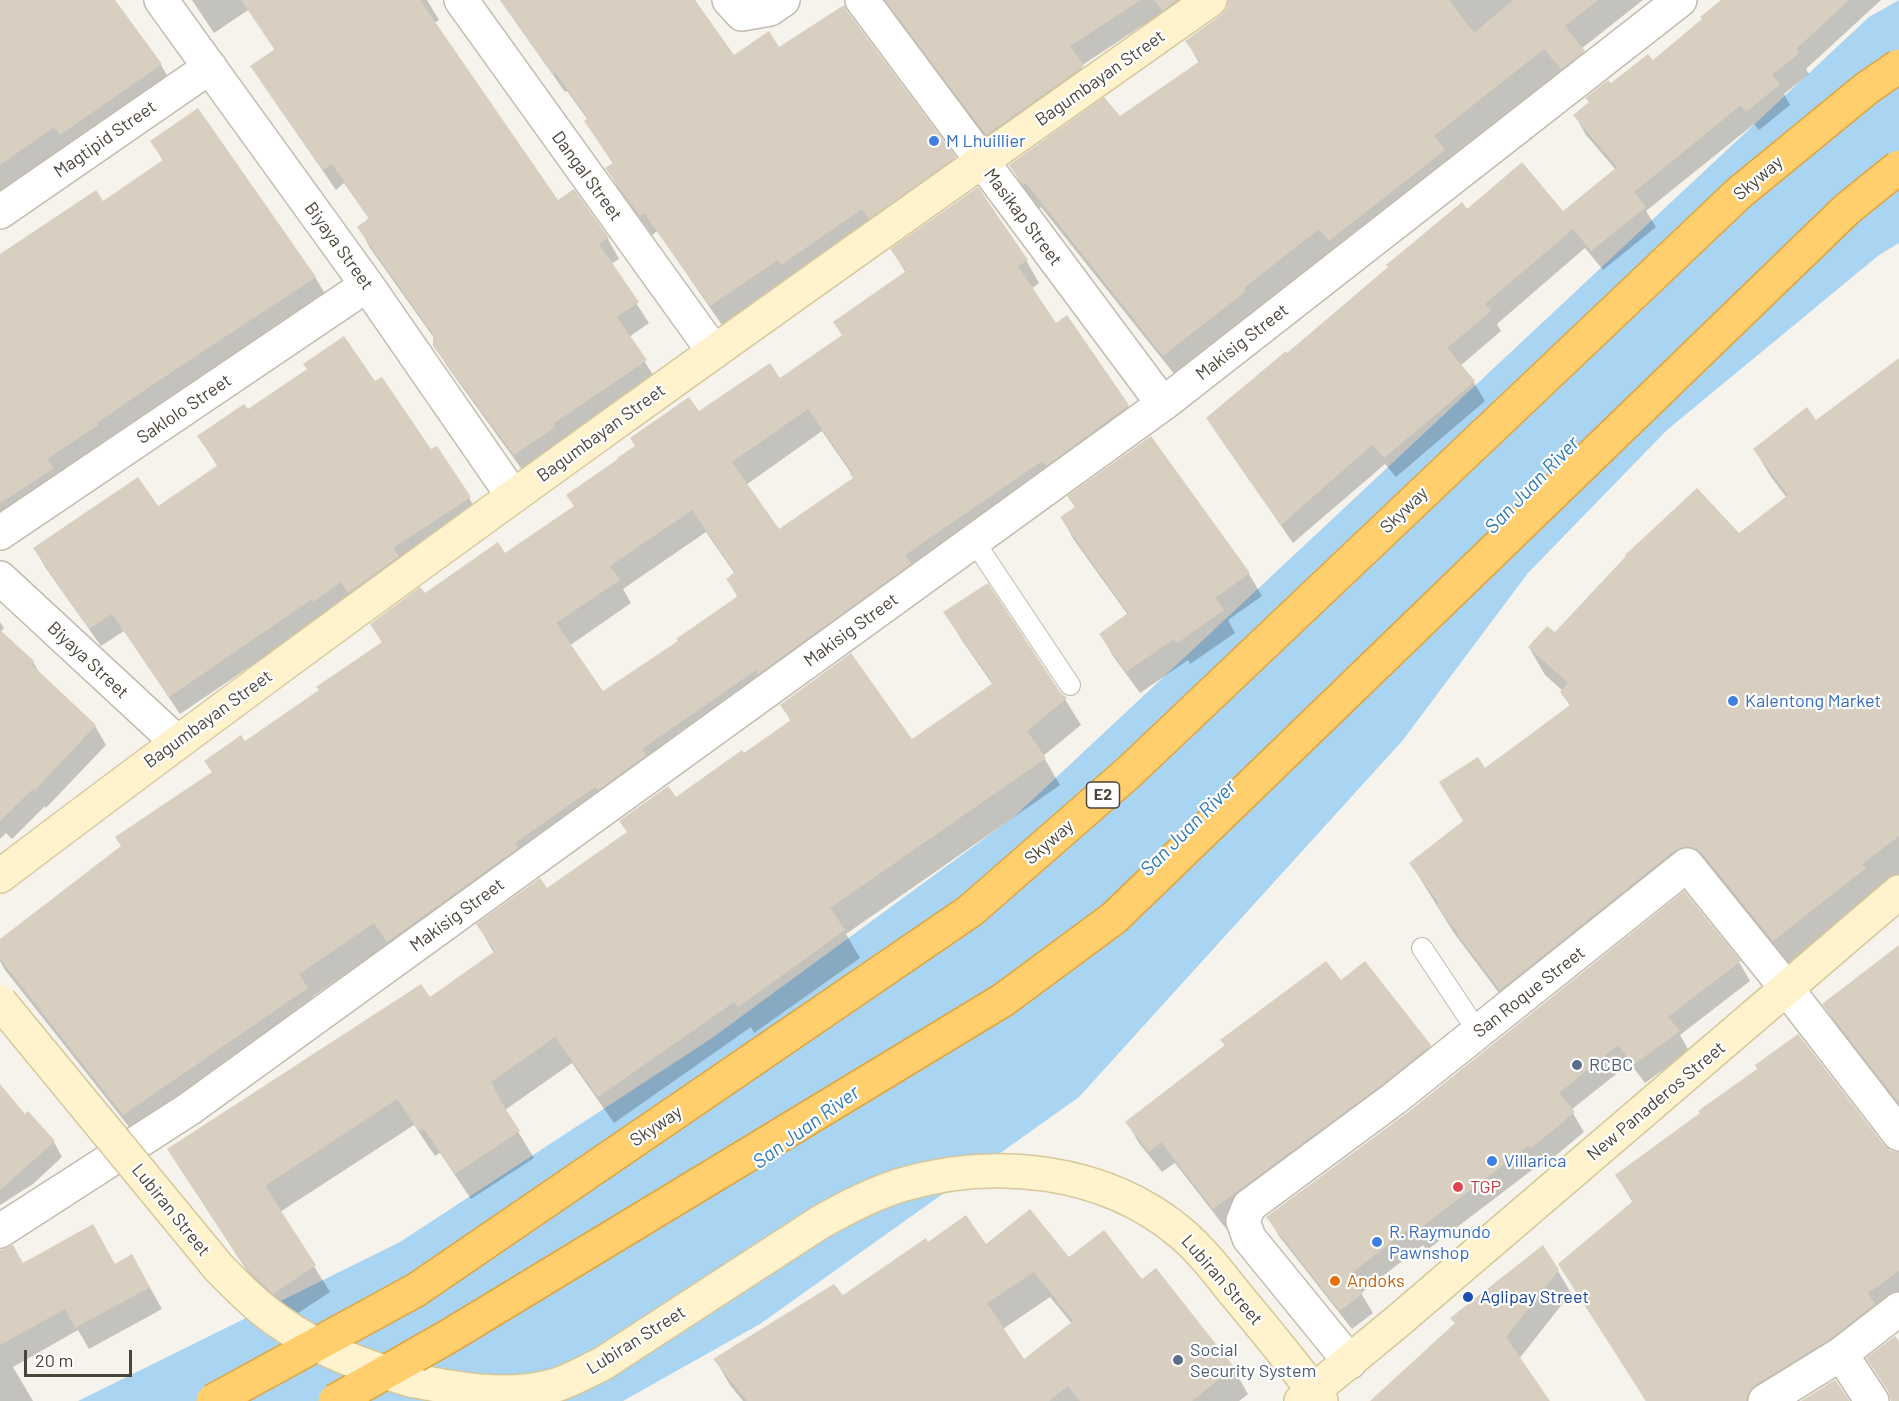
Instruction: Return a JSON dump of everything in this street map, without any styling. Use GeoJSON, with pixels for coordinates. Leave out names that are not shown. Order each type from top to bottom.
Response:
{"type":"FeatureCollection","features":[{"type":"Feature","properties":{"kind":"highway","name":"Skyway"},"geometry":{"type":"LineString","coordinates":[[213,1401],[416,1290],[970,911],[1128,773],[1739,193],[1867,88],[1899,66]]}},
{"type":"Feature","properties":{"kind":"highway"},"geometry":{"type":"LineString","coordinates":[[335,1401],[448,1336],[1003,1000],[1114,918],[1847,209],[1899,167]]}},
{"type":"Feature","properties":{"kind":"main road","name":"Bagumbayan Street"},"geometry":{"type":"LineString","coordinates":[[0,876],[177,741],[513,496],[1210,0]]}},
{"type":"Feature","properties":{"kind":"main road","name":"New Panaderos Street"},"geometry":{"type":"LineString","coordinates":[[1312,1398],[1350,1362],[1899,892]]}},
{"type":"Feature","properties":{"kind":"main road","name":"Lubiran Street"},"geometry":{"type":"LineString","coordinates":[[0,1002],[219,1268],[248,1297],[278,1321],[306,1339],[360,1364],[410,1380],[480,1392],[507,1392],[556,1385],[602,1364],[847,1207],[901,1185],[933,1177],[995,1170],[1030,1172],[1073,1179],[1120,1195],[1146,1208],[1182,1233],[1285,1353],[1312,1398]]}},
{"type":"Feature","properties":{"kind":"street","name":"Biyaya Street"},"geometry":{"type":"LineString","coordinates":[[161,0],[367,285],[513,496]]}},
{"type":"Feature","properties":{"kind":"street","name":"Dangal Street"},"geometry":{"type":"LineString","coordinates":[[461,0],[714,352]]}},
{"type":"Feature","properties":{"kind":"street"},"geometry":{"type":"LineString","coordinates":[[729,0],[742,14],[770,9],[783,0]]}},
{"type":"Feature","properties":{"kind":"street","name":"Masikap Street"},"geometry":{"type":"LineString","coordinates":[[862,0],[1163,404]]}},
{"type":"Feature","properties":{"kind":"street","name":"Makisig Street"},"geometry":{"type":"LineString","coordinates":[[0,1230],[189,1109],[1163,404],[1680,0]]}},
{"type":"Feature","properties":{"kind":"street","name":"Magtipid Street"},"geometry":{"type":"LineString","coordinates":[[0,212],[210,67]]}},
{"type":"Feature","properties":{"kind":"street","name":"Saklolo Street"},"geometry":{"type":"LineString","coordinates":[[0,533],[367,285]]}},
{"type":"Feature","properties":{"kind":"street","name":"Biyaya Street"},"geometry":{"type":"LineString","coordinates":[[0,578],[177,741]]}},
{"type":"Feature","properties":{"kind":"street","name":"San Roque Street"},"geometry":{"type":"LineString","coordinates":[[1350,1362],[1249,1238],[1243,1221],[1249,1206],[1395,1098],[1687,865],[1899,1134]]}},
{"type":"Feature","properties":{"kind":"street"},"geometry":{"type":"LineString","coordinates":[[1765,1401],[1841,1354],[1899,1309]]}},
{"type":"Feature","properties":{"kind":"street"},"geometry":{"type":"LineString","coordinates":[[1841,1354],[1872,1401]]}},
{"type":"Feature","properties":{"kind":"lane"},"geometry":{"type":"LineString","coordinates":[[974,541],[1070,685]]}},
{"type":"Feature","properties":{"kind":"lane"},"geometry":{"type":"LineString","coordinates":[[1422,948],[1478,1032]]}},
{"type":"Feature","properties":{"kind":"water","name":"San Juan River"},"geometry":{"type":"Polygon","coordinates":[[[1899,0],[1899,243],[1879,255],[1667,430],[1528,573],[1403,740],[1079,1097],[760,1324],[623,1401],[78,1401],[400,1242],[712,1038],[1015,816],[1869,17],[1899,0]]]}},
{"type":"Feature","properties":{"kind":"building"},"geometry":{"type":"Polygon","coordinates":[[[0,0],[115,0],[162,64],[60,135],[54,127],[0,165],[0,0]]]}},
{"type":"Feature","properties":{"kind":"building"},"geometry":{"type":"Polygon","coordinates":[[[241,0],[420,0],[558,200],[574,189],[609,238],[599,244],[639,302],[617,317],[647,360],[553,424],[555,427],[514,455],[433,346],[433,334],[357,227],[369,218],[332,164],[323,170],[250,66],[275,49],[241,0]]]}},
{"type":"Feature","properties":{"kind":"building"},"geometry":{"type":"Polygon","coordinates":[[[500,0],[695,0],[734,55],[769,31],[779,47],[844,5],[956,157],[869,219],[862,209],[781,265],[778,260],[710,306],[644,213],[640,216],[605,168],[613,163],[584,121],[588,118],[500,0]]]}},
{"type":"Feature","properties":{"kind":"building"},"geometry":{"type":"Polygon","coordinates":[[[885,0],[1141,0],[1070,46],[1084,66],[986,135],[885,0]]]}},
{"type":"Feature","properties":{"kind":"building"},"geometry":{"type":"Polygon","coordinates":[[[1154,0],[1177,0],[1162,11],[1154,0]]]}},
{"type":"Feature","properties":{"kind":"building"},"geometry":{"type":"Polygon","coordinates":[[[1228,0],[1449,0],[1474,33],[1513,0],[1598,0],[1565,26],[1585,51],[1561,69],[1544,49],[1434,136],[1445,150],[1329,241],[1319,229],[1244,288],[1246,291],[1163,356],[1026,183],[1023,185],[1009,165],[1104,97],[1120,116],[1200,61],[1185,41],[1221,15],[1227,8],[1228,0]]]}},
{"type":"Feature","properties":{"kind":"building"},"geometry":{"type":"Polygon","coordinates":[[[1721,0],[1849,0],[1796,49],[1799,53],[1772,75],[1780,84],[1746,112],[1741,105],[1634,192],[1646,207],[1591,251],[1573,229],[1485,304],[1491,311],[1447,348],[1475,381],[1384,458],[1372,445],[1281,525],[1206,418],[1286,351],[1287,353],[1388,267],[1386,265],[1462,202],[1467,209],[1522,162],[1563,211],[1617,167],[1573,115],[1589,102],[1585,98],[1608,80],[1611,83],[1648,54],[1653,60],[1721,0]]]}},
{"type":"Feature","properties":{"kind":"building"},"geometry":{"type":"Polygon","coordinates":[[[198,108],[316,277],[97,423],[98,425],[47,459],[54,468],[0,503],[0,254],[96,190],[103,201],[163,160],[150,141],[198,108]]]}},
{"type":"Feature","properties":{"kind":"building"},"geometry":{"type":"Polygon","coordinates":[[[978,187],[1028,260],[1018,266],[1056,323],[1067,315],[1129,405],[1046,466],[1042,461],[905,555],[911,564],[758,674],[756,670],[642,749],[646,755],[598,790],[595,787],[515,843],[518,848],[387,942],[374,923],[299,974],[308,988],[123,1115],[0,959],[0,939],[121,846],[115,837],[212,772],[204,761],[241,735],[245,741],[319,690],[316,687],[382,642],[370,624],[420,587],[425,593],[498,542],[505,553],[574,506],[566,495],[635,446],[630,438],[689,397],[699,411],[770,363],[780,378],[842,335],[833,322],[906,271],[890,249],[978,187]],[[808,409],[732,462],[779,529],[853,478],[850,474],[852,472],[808,409]],[[692,510],[610,566],[620,580],[556,623],[603,691],[678,641],[676,639],[738,596],[726,579],[735,572],[692,510]]]}},
{"type":"Feature","properties":{"kind":"building"},"geometry":{"type":"Polygon","coordinates":[[[344,336],[375,381],[382,377],[431,449],[437,446],[471,497],[393,548],[399,556],[348,593],[341,582],[313,602],[312,599],[169,697],[112,614],[89,629],[33,548],[138,477],[158,506],[218,465],[197,436],[244,404],[248,409],[307,369],[303,364],[344,336]]]}},
{"type":"Feature","properties":{"kind":"building"},"geometry":{"type":"Polygon","coordinates":[[[1899,358],[1899,836],[1862,864],[1866,868],[1773,941],[1702,853],[1693,847],[1675,850],[1500,990],[1436,905],[1439,903],[1409,863],[1463,821],[1439,782],[1478,757],[1485,768],[1570,705],[1560,692],[1568,683],[1528,647],[1547,626],[1555,632],[1625,555],[1697,488],[1739,533],[1788,495],[1753,449],[1807,407],[1816,420],[1899,358]]]}},
{"type":"Feature","properties":{"kind":"building"},"geometry":{"type":"Polygon","coordinates":[[[1151,436],[1250,573],[1215,598],[1224,610],[1177,643],[1174,639],[1126,672],[1099,634],[1128,613],[1060,517],[1075,507],[1067,496],[1151,436]]]}},
{"type":"Feature","properties":{"kind":"building"},"geometry":{"type":"Polygon","coordinates":[[[988,583],[1060,692],[1067,698],[1027,731],[1046,758],[830,908],[845,930],[738,1007],[734,1002],[598,1097],[555,1037],[491,1082],[520,1131],[455,1174],[423,1128],[419,1131],[397,1099],[265,1186],[316,1265],[273,1294],[245,1267],[167,1149],[421,984],[430,997],[495,951],[476,924],[540,878],[547,888],[627,832],[619,821],[668,786],[676,797],[742,750],[744,753],[791,720],[780,705],[851,653],[912,739],[993,683],[943,612],[988,583]]]}},
{"type":"Feature","properties":{"kind":"building"},"geometry":{"type":"Polygon","coordinates":[[[0,630],[34,661],[31,664],[96,725],[35,790],[33,789],[0,821],[0,630]]]}},
{"type":"Feature","properties":{"kind":"building"},"geometry":{"type":"Polygon","coordinates":[[[1684,891],[1741,961],[1668,1017],[1680,1031],[1633,1065],[1618,1045],[1559,1093],[1575,1112],[1530,1149],[1528,1146],[1415,1232],[1411,1227],[1349,1275],[1363,1293],[1340,1311],[1266,1217],[1407,1113],[1684,891]]]}},
{"type":"Feature","properties":{"kind":"building"},"geometry":{"type":"Polygon","coordinates":[[[1899,945],[1899,1103],[1822,1004],[1899,945]]]}},
{"type":"Feature","properties":{"kind":"building"},"geometry":{"type":"Polygon","coordinates":[[[1326,961],[1341,980],[1365,961],[1431,1045],[1384,1083],[1213,1209],[1161,1142],[1149,1152],[1125,1122],[1225,1045],[1220,1040],[1326,961]]]}},
{"type":"Feature","properties":{"kind":"building"},"geometry":{"type":"Polygon","coordinates":[[[1798,1034],[1884,1145],[1891,1151],[1899,1152],[1899,1271],[1868,1293],[1875,1304],[1830,1339],[1755,1385],[1746,1401],[1646,1401],[1558,1264],[1633,1201],[1615,1175],[1700,1113],[1698,1111],[1757,1069],[1755,1065],[1798,1034]]]}},
{"type":"Feature","properties":{"kind":"building"},"geometry":{"type":"Polygon","coordinates":[[[0,1084],[25,1114],[28,1111],[55,1141],[0,1190],[0,1084]]]}},
{"type":"Feature","properties":{"kind":"building"},"geometry":{"type":"Polygon","coordinates":[[[1030,1209],[1069,1257],[1104,1230],[1142,1279],[1156,1268],[1234,1367],[1192,1401],[1080,1401],[1068,1386],[1049,1401],[747,1401],[713,1359],[834,1284],[843,1295],[926,1238],[928,1242],[966,1215],[986,1244],[1030,1209]],[[1034,1272],[987,1303],[1024,1359],[1073,1321],[1034,1272]]]}},
{"type":"Feature","properties":{"kind":"building"},"geometry":{"type":"Polygon","coordinates":[[[93,1224],[115,1264],[132,1254],[150,1287],[75,1328],[65,1309],[0,1345],[0,1250],[13,1245],[23,1263],[93,1224]]]}},
{"type":"Feature","properties":{"kind":"building"},"geometry":{"type":"Polygon","coordinates":[[[1543,1245],[1559,1270],[1506,1337],[1550,1401],[1370,1401],[1455,1323],[1450,1318],[1543,1245]]]}},
{"type":"Feature","properties":{"kind":"building"},"geometry":{"type":"Polygon","coordinates":[[[1895,1336],[1899,1341],[1899,1401],[1891,1401],[1888,1391],[1866,1358],[1895,1336]]]}},
{"type":"Feature","properties":{"kind":"building"},"geometry":{"type":"Polygon","coordinates":[[[1835,1380],[1850,1401],[1801,1401],[1835,1380]]]}},
{"type":"Feature","properties":{"kind":"place","name":"M Lhuillier"},"geometry":{"type":"Point","coordinates":[934,141]}},
{"type":"Feature","properties":{"kind":"place","name":"Kalentong Market"},"geometry":{"type":"Point","coordinates":[1733,701]}},
{"type":"Feature","properties":{"kind":"place","name":"RCBC"},"geometry":{"type":"Point","coordinates":[1577,1065]}},
{"type":"Feature","properties":{"kind":"place","name":"Villarica"},"geometry":{"type":"Point","coordinates":[1492,1161]}},
{"type":"Feature","properties":{"kind":"place","name":"TGP"},"geometry":{"type":"Point","coordinates":[1458,1187]}},
{"type":"Feature","properties":{"kind":"place","name":"R. Raymundo Pawnshop"},"geometry":{"type":"Point","coordinates":[1377,1242]}},
{"type":"Feature","properties":{"kind":"place","name":"Andoks"},"geometry":{"type":"Point","coordinates":[1335,1281]}},
{"type":"Feature","properties":{"kind":"place","name":"Aglipay Street"},"geometry":{"type":"Point","coordinates":[1468,1297]}},
{"type":"Feature","properties":{"kind":"place","name":"Social Security System"},"geometry":{"type":"Point","coordinates":[1178,1360]}}]}
